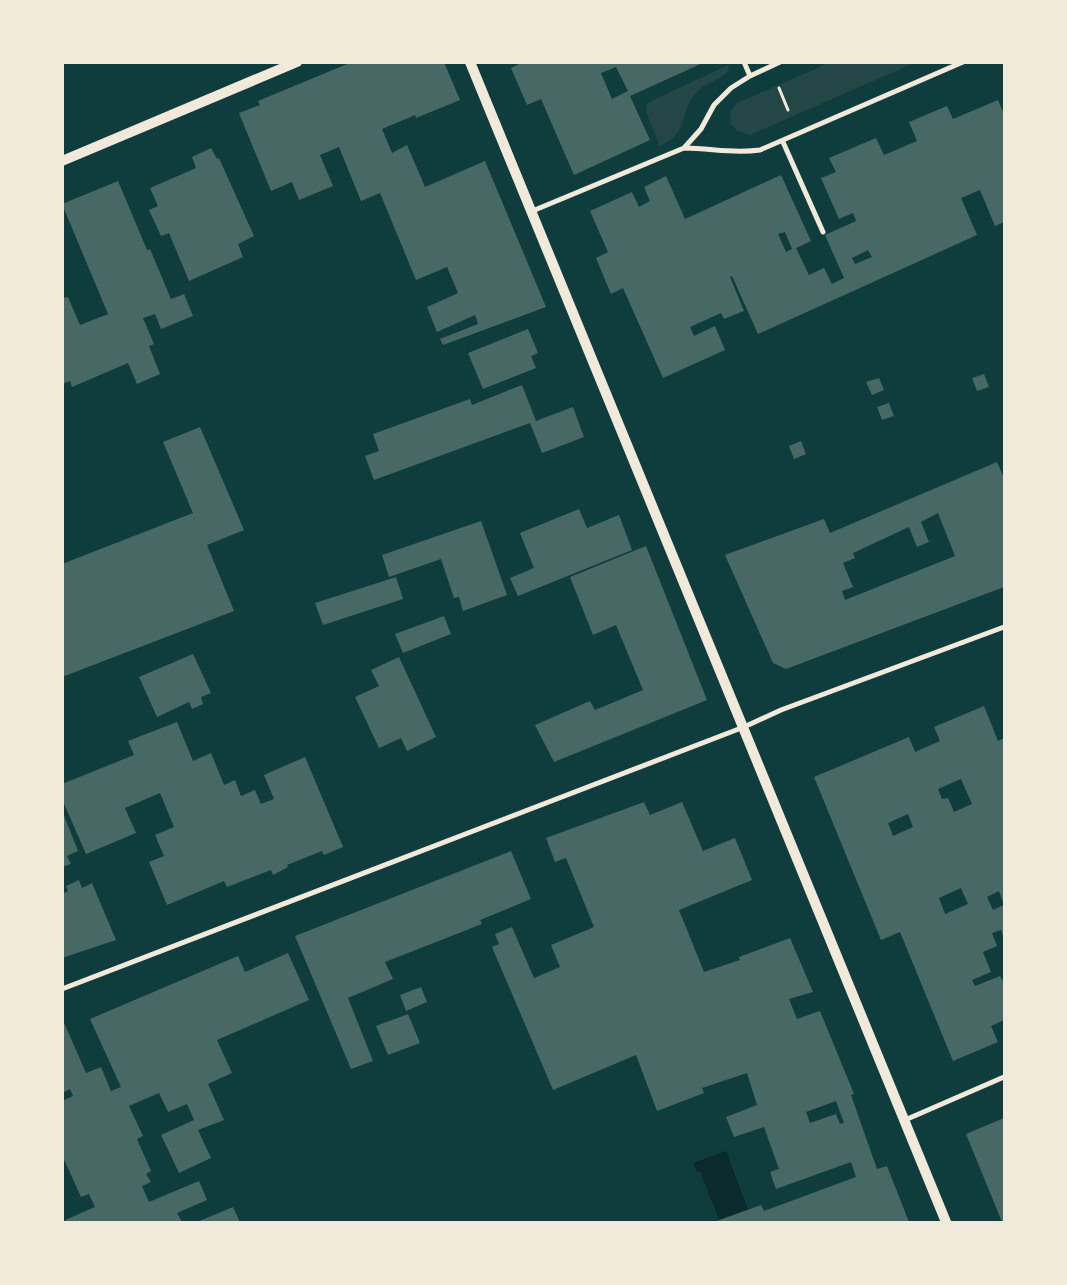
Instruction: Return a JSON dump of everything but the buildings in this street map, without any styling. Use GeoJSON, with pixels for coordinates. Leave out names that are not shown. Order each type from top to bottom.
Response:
{"type":"FeatureCollection","features":[{"type":"Feature","properties":{"kind":"main road"},"geometry":{"type":"LineString","coordinates":[[62,161],[298,62]]}},
{"type":"Feature","properties":{"kind":"main road"},"geometry":{"type":"LineString","coordinates":[[470,62],[946,1222]]}},
{"type":"Feature","properties":{"kind":"street"},"geometry":{"type":"LineString","coordinates":[[744,62],[750,76]]}},
{"type":"Feature","properties":{"kind":"street"},"geometry":{"type":"LineString","coordinates":[[684,148],[700,129],[714,105],[731,88],[750,76],[780,62]]}},
{"type":"Feature","properties":{"kind":"street"},"geometry":{"type":"LineString","coordinates":[[530,212],[684,148],[710,148],[737,153],[760,150],[783,142],[963,62]]}},
{"type":"Feature","properties":{"kind":"street"},"geometry":{"type":"LineString","coordinates":[[783,142],[823,232]]}},
{"type":"Feature","properties":{"kind":"street"},"geometry":{"type":"LineString","coordinates":[[62,989],[744,727],[780,710],[1004,627]]}},
{"type":"Feature","properties":{"kind":"street"},"geometry":{"type":"LineString","coordinates":[[905,1120],[1004,1078]]}},
{"type":"Feature","properties":{"kind":"shaded area"},"geometry":{"type":"Polygon","coordinates":[[[829,63],[914,63],[750,135],[738,131],[731,124],[730,112],[737,103],[829,63]]]}},
{"type":"Feature","properties":{"kind":"shaded area"},"geometry":{"type":"Polygon","coordinates":[[[728,65],[729,70],[726,73],[705,86],[691,99],[680,128],[670,140],[660,146],[646,112],[647,103],[728,65]]]}},
{"type":"Feature","properties":{"kind":"shaded area"},"geometry":{"type":"Polygon","coordinates":[[[726,1151],[748,1209],[719,1220],[700,1171],[697,1172],[693,1163],[726,1151]]]}}]}
